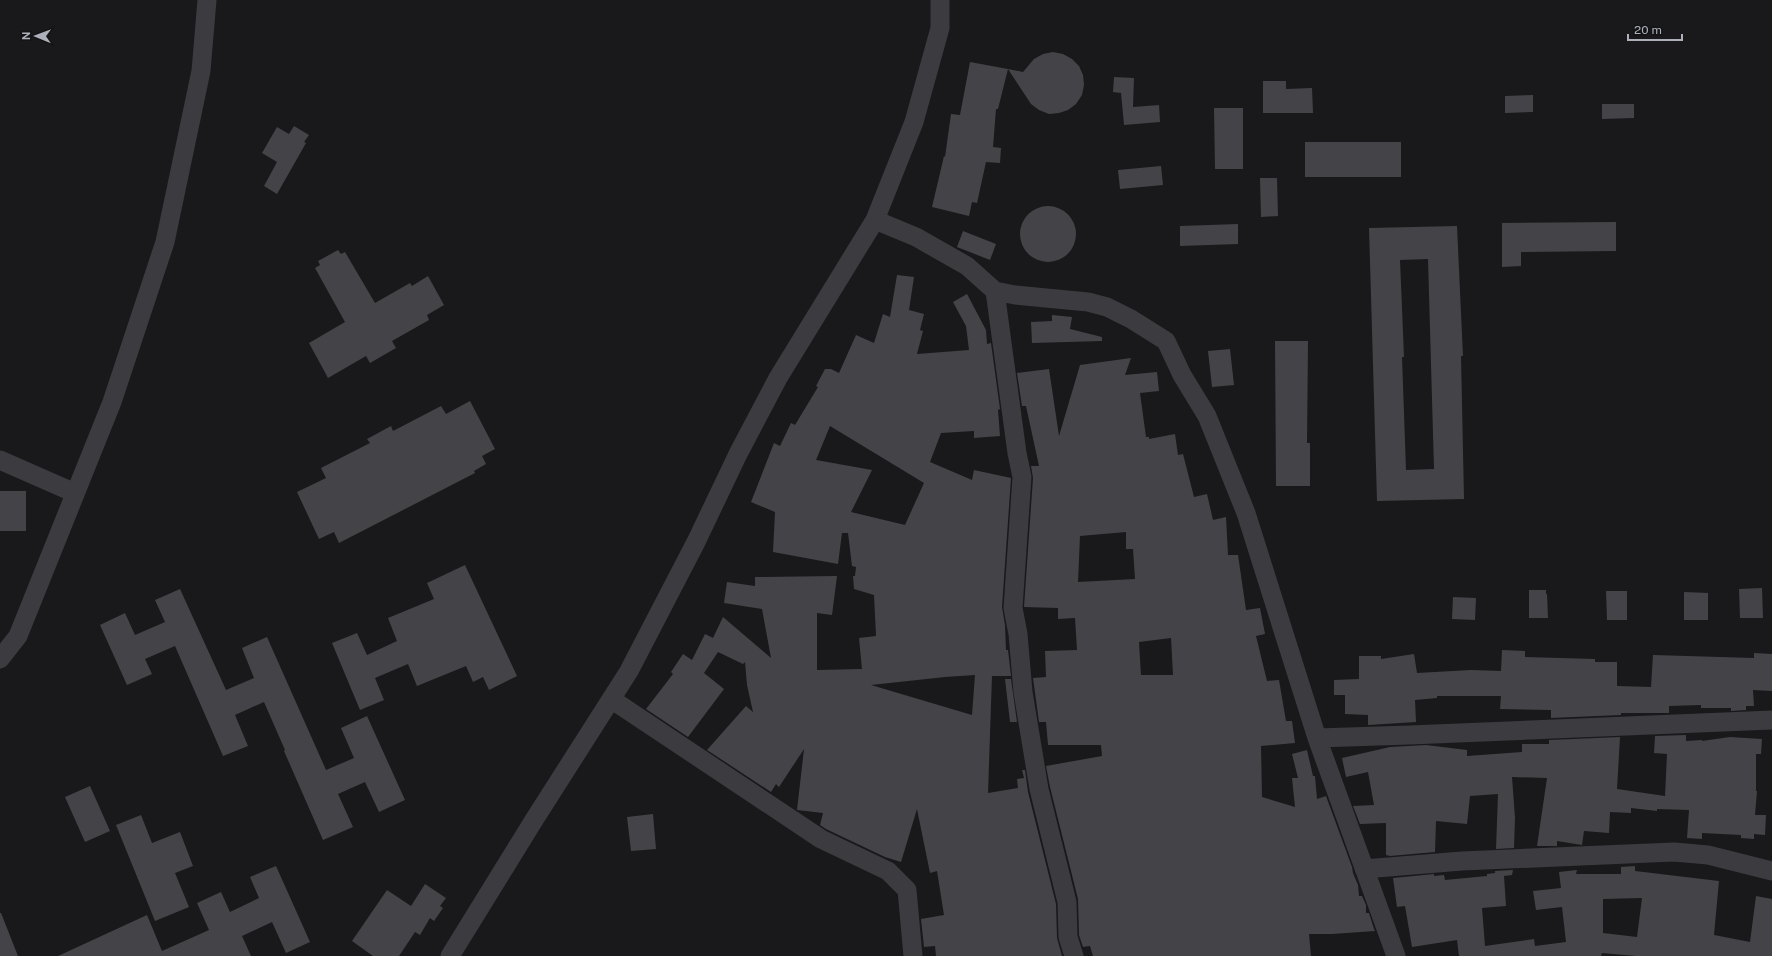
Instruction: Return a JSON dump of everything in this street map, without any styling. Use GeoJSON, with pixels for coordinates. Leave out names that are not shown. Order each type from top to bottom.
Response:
{"type":"FeatureCollection","features":[{"type":"Feature","properties":{"kind":"street"},"geometry":{"type":"LineString","coordinates":[[0,659],[18,636],[112,402],[165,242],[201,71],[207,0]]}},
{"type":"Feature","properties":{"kind":"street"},"geometry":{"type":"LineString","coordinates":[[450,956],[632,664],[696,542],[738,454],[778,378],[875,220],[914,122],[940,28],[940,0]]}},
{"type":"Feature","properties":{"kind":"street"},"geometry":{"type":"LineString","coordinates":[[875,220],[916,237],[967,266],[995,291],[1015,295],[1088,302],[1107,307],[1131,319],[1166,341],[1182,375],[1206,416],[1246,512],[1317,738],[1396,956]]}},
{"type":"Feature","properties":{"kind":"street"},"geometry":{"type":"LineString","coordinates":[[995,291],[1017,453],[1021,472],[1013,608],[1018,634],[1023,692],[1039,789],[1067,902],[1068,937],[1074,956]]}},
{"type":"Feature","properties":{"kind":"street"},"geometry":{"type":"LineString","coordinates":[[0,460],[75,493]]}},
{"type":"Feature","properties":{"kind":"street"},"geometry":{"type":"LineString","coordinates":[[611,699],[821,839],[888,871],[907,890],[913,956]]}},
{"type":"Feature","properties":{"kind":"street"},"geometry":{"type":"LineString","coordinates":[[1317,738],[1772,720]]}},
{"type":"Feature","properties":{"kind":"street"},"geometry":{"type":"LineString","coordinates":[[1364,869],[1462,861],[1674,852],[1708,855],[1772,871]]}},
{"type":"Feature","properties":{"kind":"building"},"geometry":{"type":"Polygon","coordinates":[[[1053,52],[1063,54],[1072,59],[1079,66],[1083,75],[1084,85],[1082,95],[1076,104],[1068,110],[1049,114],[1039,110],[1031,104],[1008,69],[1023,72],[1034,59],[1043,54],[1053,52]]]}},
{"type":"Feature","properties":{"kind":"building"},"geometry":{"type":"Polygon","coordinates":[[[970,62],[1008,69],[998,109],[996,109],[993,147],[1001,148],[1000,163],[986,162],[977,203],[972,202],[969,216],[932,207],[944,156],[945,157],[951,114],[960,115],[970,62]]]}},
{"type":"Feature","properties":{"kind":"building"},"geometry":{"type":"Polygon","coordinates":[[[1114,77],[1134,78],[1133,107],[1159,105],[1160,122],[1124,125],[1121,93],[1113,92],[1114,77]]]}},
{"type":"Feature","properties":{"kind":"building"},"geometry":{"type":"Polygon","coordinates":[[[1263,81],[1286,81],[1286,89],[1312,88],[1313,113],[1263,113],[1263,81]]]}},
{"type":"Feature","properties":{"kind":"building"},"geometry":{"type":"Polygon","coordinates":[[[1533,95],[1533,112],[1505,113],[1505,96],[1533,95]]]}},
{"type":"Feature","properties":{"kind":"building"},"geometry":{"type":"Polygon","coordinates":[[[1602,104],[1634,104],[1634,118],[1602,119],[1602,104]]]}},
{"type":"Feature","properties":{"kind":"building"},"geometry":{"type":"Polygon","coordinates":[[[1214,108],[1243,108],[1243,169],[1215,169],[1214,108]]]}},
{"type":"Feature","properties":{"kind":"building"},"geometry":{"type":"Polygon","coordinates":[[[294,126],[309,135],[277,194],[264,186],[277,162],[262,153],[277,127],[289,134],[294,126]]]}},
{"type":"Feature","properties":{"kind":"building"},"geometry":{"type":"Polygon","coordinates":[[[1305,142],[1401,142],[1401,177],[1305,177],[1305,142]]]}},
{"type":"Feature","properties":{"kind":"building"},"geometry":{"type":"Polygon","coordinates":[[[1161,166],[1163,185],[1120,189],[1118,170],[1161,166]]]}},
{"type":"Feature","properties":{"kind":"building"},"geometry":{"type":"Polygon","coordinates":[[[1260,178],[1277,178],[1278,216],[1261,217],[1260,178]]]}},
{"type":"Feature","properties":{"kind":"building"},"geometry":{"type":"Polygon","coordinates":[[[1042,206],[1054,206],[1064,210],[1072,218],[1076,228],[1076,240],[1072,250],[1064,258],[1054,262],[1042,262],[1032,258],[1024,250],[1020,240],[1020,228],[1024,218],[1032,210],[1042,206]]]}},
{"type":"Feature","properties":{"kind":"building"},"geometry":{"type":"Polygon","coordinates":[[[1616,222],[1616,251],[1521,252],[1521,266],[1502,267],[1502,223],[1616,222]]]}},
{"type":"Feature","properties":{"kind":"building"},"geometry":{"type":"Polygon","coordinates":[[[1238,224],[1238,244],[1180,246],[1180,226],[1238,224]]]}},
{"type":"Feature","properties":{"kind":"building"},"geometry":{"type":"Polygon","coordinates":[[[1457,226],[1463,356],[1461,356],[1464,499],[1377,501],[1369,228],[1457,226]],[[1428,259],[1400,260],[1404,357],[1402,357],[1406,470],[1434,469],[1428,259]]]}},
{"type":"Feature","properties":{"kind":"building"},"geometry":{"type":"Polygon","coordinates":[[[963,231],[996,244],[990,260],[957,247],[963,231]]]}},
{"type":"Feature","properties":{"kind":"building"},"geometry":{"type":"Polygon","coordinates":[[[338,250],[341,254],[345,252],[375,303],[410,283],[412,286],[428,276],[444,305],[427,315],[429,320],[392,341],[396,348],[370,363],[366,356],[328,378],[309,343],[345,322],[315,268],[320,265],[318,261],[338,250]]]}},
{"type":"Feature","properties":{"kind":"building"},"geometry":{"type":"Polygon","coordinates":[[[897,275],[914,277],[909,310],[924,314],[920,330],[923,331],[917,354],[969,350],[966,326],[953,302],[967,294],[986,330],[987,344],[991,343],[1000,409],[998,410],[1000,436],[974,438],[974,431],[941,433],[930,462],[972,480],[974,470],[1011,478],[1002,607],[1005,625],[1006,650],[1008,650],[1011,676],[992,676],[988,793],[1018,788],[1017,779],[1024,778],[1022,770],[1025,770],[1028,792],[1056,904],[1057,938],[1062,956],[936,956],[935,946],[924,947],[921,919],[944,915],[937,871],[930,873],[917,809],[901,862],[885,857],[826,829],[820,825],[823,813],[797,810],[804,749],[779,787],[776,784],[771,792],[707,750],[746,706],[753,712],[747,685],[745,662],[743,664],[718,652],[704,673],[724,689],[688,737],[646,709],[673,674],[671,672],[683,654],[692,660],[705,634],[713,638],[723,617],[771,658],[762,609],[724,603],[727,582],[755,586],[755,577],[837,576],[832,615],[817,613],[817,670],[862,669],[859,638],[876,636],[874,595],[854,589],[853,576],[855,576],[856,567],[852,566],[848,533],[842,533],[838,564],[773,552],[775,512],[751,502],[774,443],[780,446],[791,423],[795,425],[818,387],[816,386],[825,369],[831,369],[839,373],[856,335],[874,343],[883,314],[890,317],[897,275]],[[830,426],[816,460],[872,470],[851,512],[905,525],[924,483],[830,426]],[[975,675],[945,677],[871,685],[972,715],[975,675]]]}},
{"type":"Feature","properties":{"kind":"building"},"geometry":{"type":"Polygon","coordinates":[[[1052,315],[1072,317],[1070,329],[1102,337],[1102,341],[1032,343],[1031,322],[1052,321],[1052,315]]]}},
{"type":"Feature","properties":{"kind":"building"},"geometry":{"type":"Polygon","coordinates":[[[1275,341],[1308,341],[1307,443],[1310,443],[1310,486],[1276,486],[1275,341]]]}},
{"type":"Feature","properties":{"kind":"building"},"geometry":{"type":"Polygon","coordinates":[[[1230,349],[1234,385],[1212,387],[1208,351],[1230,349]]]}},
{"type":"Feature","properties":{"kind":"building"},"geometry":{"type":"Polygon","coordinates":[[[1131,358],[1125,375],[1157,372],[1159,391],[1140,393],[1146,437],[1149,437],[1149,439],[1175,434],[1178,455],[1183,454],[1194,497],[1207,494],[1213,520],[1226,517],[1228,555],[1238,555],[1246,610],[1260,608],[1265,634],[1256,636],[1267,681],[1279,680],[1286,721],[1292,721],[1295,743],[1261,746],[1262,797],[1295,807],[1292,778],[1298,778],[1292,754],[1307,750],[1313,776],[1315,776],[1317,799],[1326,796],[1358,885],[1359,896],[1362,896],[1366,905],[1366,913],[1369,913],[1375,931],[1309,934],[1311,956],[1093,956],[1090,946],[1083,947],[1079,935],[1078,899],[1046,766],[1102,756],[1101,745],[1048,745],[1046,722],[1039,722],[1033,678],[1046,677],[1045,651],[1077,650],[1075,618],[1058,619],[1058,608],[1024,607],[1033,478],[1031,466],[1039,466],[1026,406],[1022,406],[1017,373],[1049,369],[1059,436],[1080,365],[1131,358]],[[1126,532],[1080,536],[1078,582],[1135,579],[1133,549],[1126,549],[1126,532]],[[1171,638],[1139,642],[1141,675],[1173,675],[1171,638]]]}},
{"type":"Feature","properties":{"kind":"building"},"geometry":{"type":"Polygon","coordinates":[[[470,401],[495,449],[482,456],[486,464],[474,471],[475,473],[339,543],[334,532],[319,539],[297,492],[326,478],[321,468],[370,443],[367,439],[391,426],[393,431],[441,406],[446,414],[470,401]]]}},
{"type":"Feature","properties":{"kind":"building"},"geometry":{"type":"Polygon","coordinates":[[[0,491],[26,491],[26,531],[0,531],[0,491]]]}},
{"type":"Feature","properties":{"kind":"building"},"geometry":{"type":"Polygon","coordinates":[[[465,565],[517,676],[489,690],[483,677],[473,682],[466,666],[417,686],[408,664],[375,678],[384,700],[360,710],[332,643],[357,633],[367,655],[397,641],[388,618],[434,599],[427,583],[465,565]]]}},
{"type":"Feature","properties":{"kind":"building"},"geometry":{"type":"Polygon","coordinates":[[[1762,588],[1763,618],[1740,618],[1739,589],[1762,588]]]}},
{"type":"Feature","properties":{"kind":"building"},"geometry":{"type":"Polygon","coordinates":[[[180,589],[226,690],[254,678],[242,648],[267,637],[326,770],[354,758],[341,728],[367,716],[405,800],[379,812],[365,782],[338,794],[353,827],[323,840],[264,702],[235,715],[248,746],[223,756],[175,646],[145,659],[152,674],[127,685],[100,625],[125,613],[135,635],[165,622],[155,600],[180,589]]]}},
{"type":"Feature","properties":{"kind":"building"},"geometry":{"type":"Polygon","coordinates":[[[1529,590],[1546,590],[1548,618],[1529,618],[1529,590]]]}},
{"type":"Feature","properties":{"kind":"building"},"geometry":{"type":"Polygon","coordinates":[[[1606,591],[1627,591],[1627,620],[1607,620],[1606,591]]]}},
{"type":"Feature","properties":{"kind":"building"},"geometry":{"type":"Polygon","coordinates":[[[1684,592],[1708,593],[1708,620],[1684,620],[1684,592]]]}},
{"type":"Feature","properties":{"kind":"building"},"geometry":{"type":"Polygon","coordinates":[[[1453,597],[1476,598],[1475,620],[1452,619],[1453,597]]]}},
{"type":"Feature","properties":{"kind":"building"},"geometry":{"type":"Polygon","coordinates":[[[1502,650],[1525,651],[1525,657],[1595,659],[1595,662],[1617,662],[1617,686],[1651,687],[1653,655],[1754,658],[1754,653],[1772,654],[1772,691],[1753,690],[1754,706],[1746,706],[1746,710],[1731,711],[1731,708],[1701,708],[1701,705],[1669,706],[1669,713],[1621,713],[1621,715],[1551,718],[1551,710],[1500,709],[1501,696],[1437,696],[1437,698],[1415,700],[1416,722],[1368,725],[1368,715],[1345,714],[1345,695],[1334,695],[1334,680],[1359,679],[1359,656],[1381,656],[1381,659],[1414,654],[1417,673],[1471,670],[1501,671],[1502,650]]]}},
{"type":"Feature","properties":{"kind":"building"},"geometry":{"type":"Polygon","coordinates":[[[1005,679],[1011,679],[1017,722],[1010,722],[1005,679]]]}},
{"type":"Feature","properties":{"kind":"building"},"geometry":{"type":"Polygon","coordinates":[[[1686,735],[1686,741],[1702,741],[1730,737],[1762,739],[1761,754],[1756,754],[1757,791],[1755,815],[1766,815],[1765,835],[1754,834],[1754,839],[1741,838],[1741,835],[1702,833],[1702,839],[1687,838],[1689,810],[1657,809],[1657,811],[1631,808],[1631,813],[1610,812],[1609,833],[1584,831],[1582,845],[1557,841],[1557,846],[1537,846],[1547,778],[1512,777],[1515,818],[1514,848],[1496,849],[1498,794],[1470,796],[1467,824],[1436,821],[1435,852],[1390,856],[1386,855],[1386,823],[1360,824],[1353,806],[1374,805],[1368,772],[1346,777],[1342,758],[1390,747],[1426,745],[1467,750],[1467,756],[1522,752],[1522,744],[1549,744],[1549,740],[1620,737],[1617,789],[1665,796],[1667,754],[1654,753],[1655,736],[1686,735]]]}},
{"type":"Feature","properties":{"kind":"building"},"geometry":{"type":"Polygon","coordinates":[[[90,786],[110,831],[85,842],[65,797],[90,786]]]}},
{"type":"Feature","properties":{"kind":"building"},"geometry":{"type":"Polygon","coordinates":[[[653,814],[656,849],[631,851],[627,817],[653,814]]]}},
{"type":"Feature","properties":{"kind":"building"},"geometry":{"type":"Polygon","coordinates":[[[141,815],[152,843],[180,832],[193,866],[175,873],[189,907],[155,921],[116,825],[141,815]]]}},
{"type":"Feature","properties":{"kind":"building"},"geometry":{"type":"Polygon","coordinates":[[[276,866],[310,942],[286,953],[272,922],[242,936],[251,956],[58,956],[147,915],[162,951],[209,930],[197,903],[221,892],[230,912],[259,898],[250,877],[276,866]]]}},
{"type":"Feature","properties":{"kind":"building"},"geometry":{"type":"Polygon","coordinates":[[[1635,866],[1635,871],[1719,881],[1714,935],[1750,942],[1756,896],[1772,899],[1772,956],[1636,956],[1602,953],[1601,956],[1459,956],[1457,940],[1412,947],[1405,906],[1397,907],[1393,878],[1434,874],[1434,876],[1444,875],[1445,880],[1487,876],[1487,874],[1495,873],[1495,871],[1513,870],[1512,875],[1504,876],[1506,906],[1482,908],[1485,946],[1534,939],[1535,946],[1566,942],[1562,907],[1536,910],[1533,891],[1561,888],[1559,872],[1577,870],[1576,874],[1621,874],[1621,867],[1635,866]],[[1642,898],[1603,899],[1603,933],[1637,937],[1642,898]]]}},
{"type":"Feature","properties":{"kind":"building"},"geometry":{"type":"Polygon","coordinates":[[[425,884],[446,898],[440,906],[443,908],[434,921],[430,918],[420,935],[415,932],[399,956],[373,956],[352,941],[387,890],[411,906],[425,884]]]}},
{"type":"Feature","properties":{"kind":"building"},"geometry":{"type":"Polygon","coordinates":[[[1,913],[18,956],[0,956],[1,913]]]}}]}
